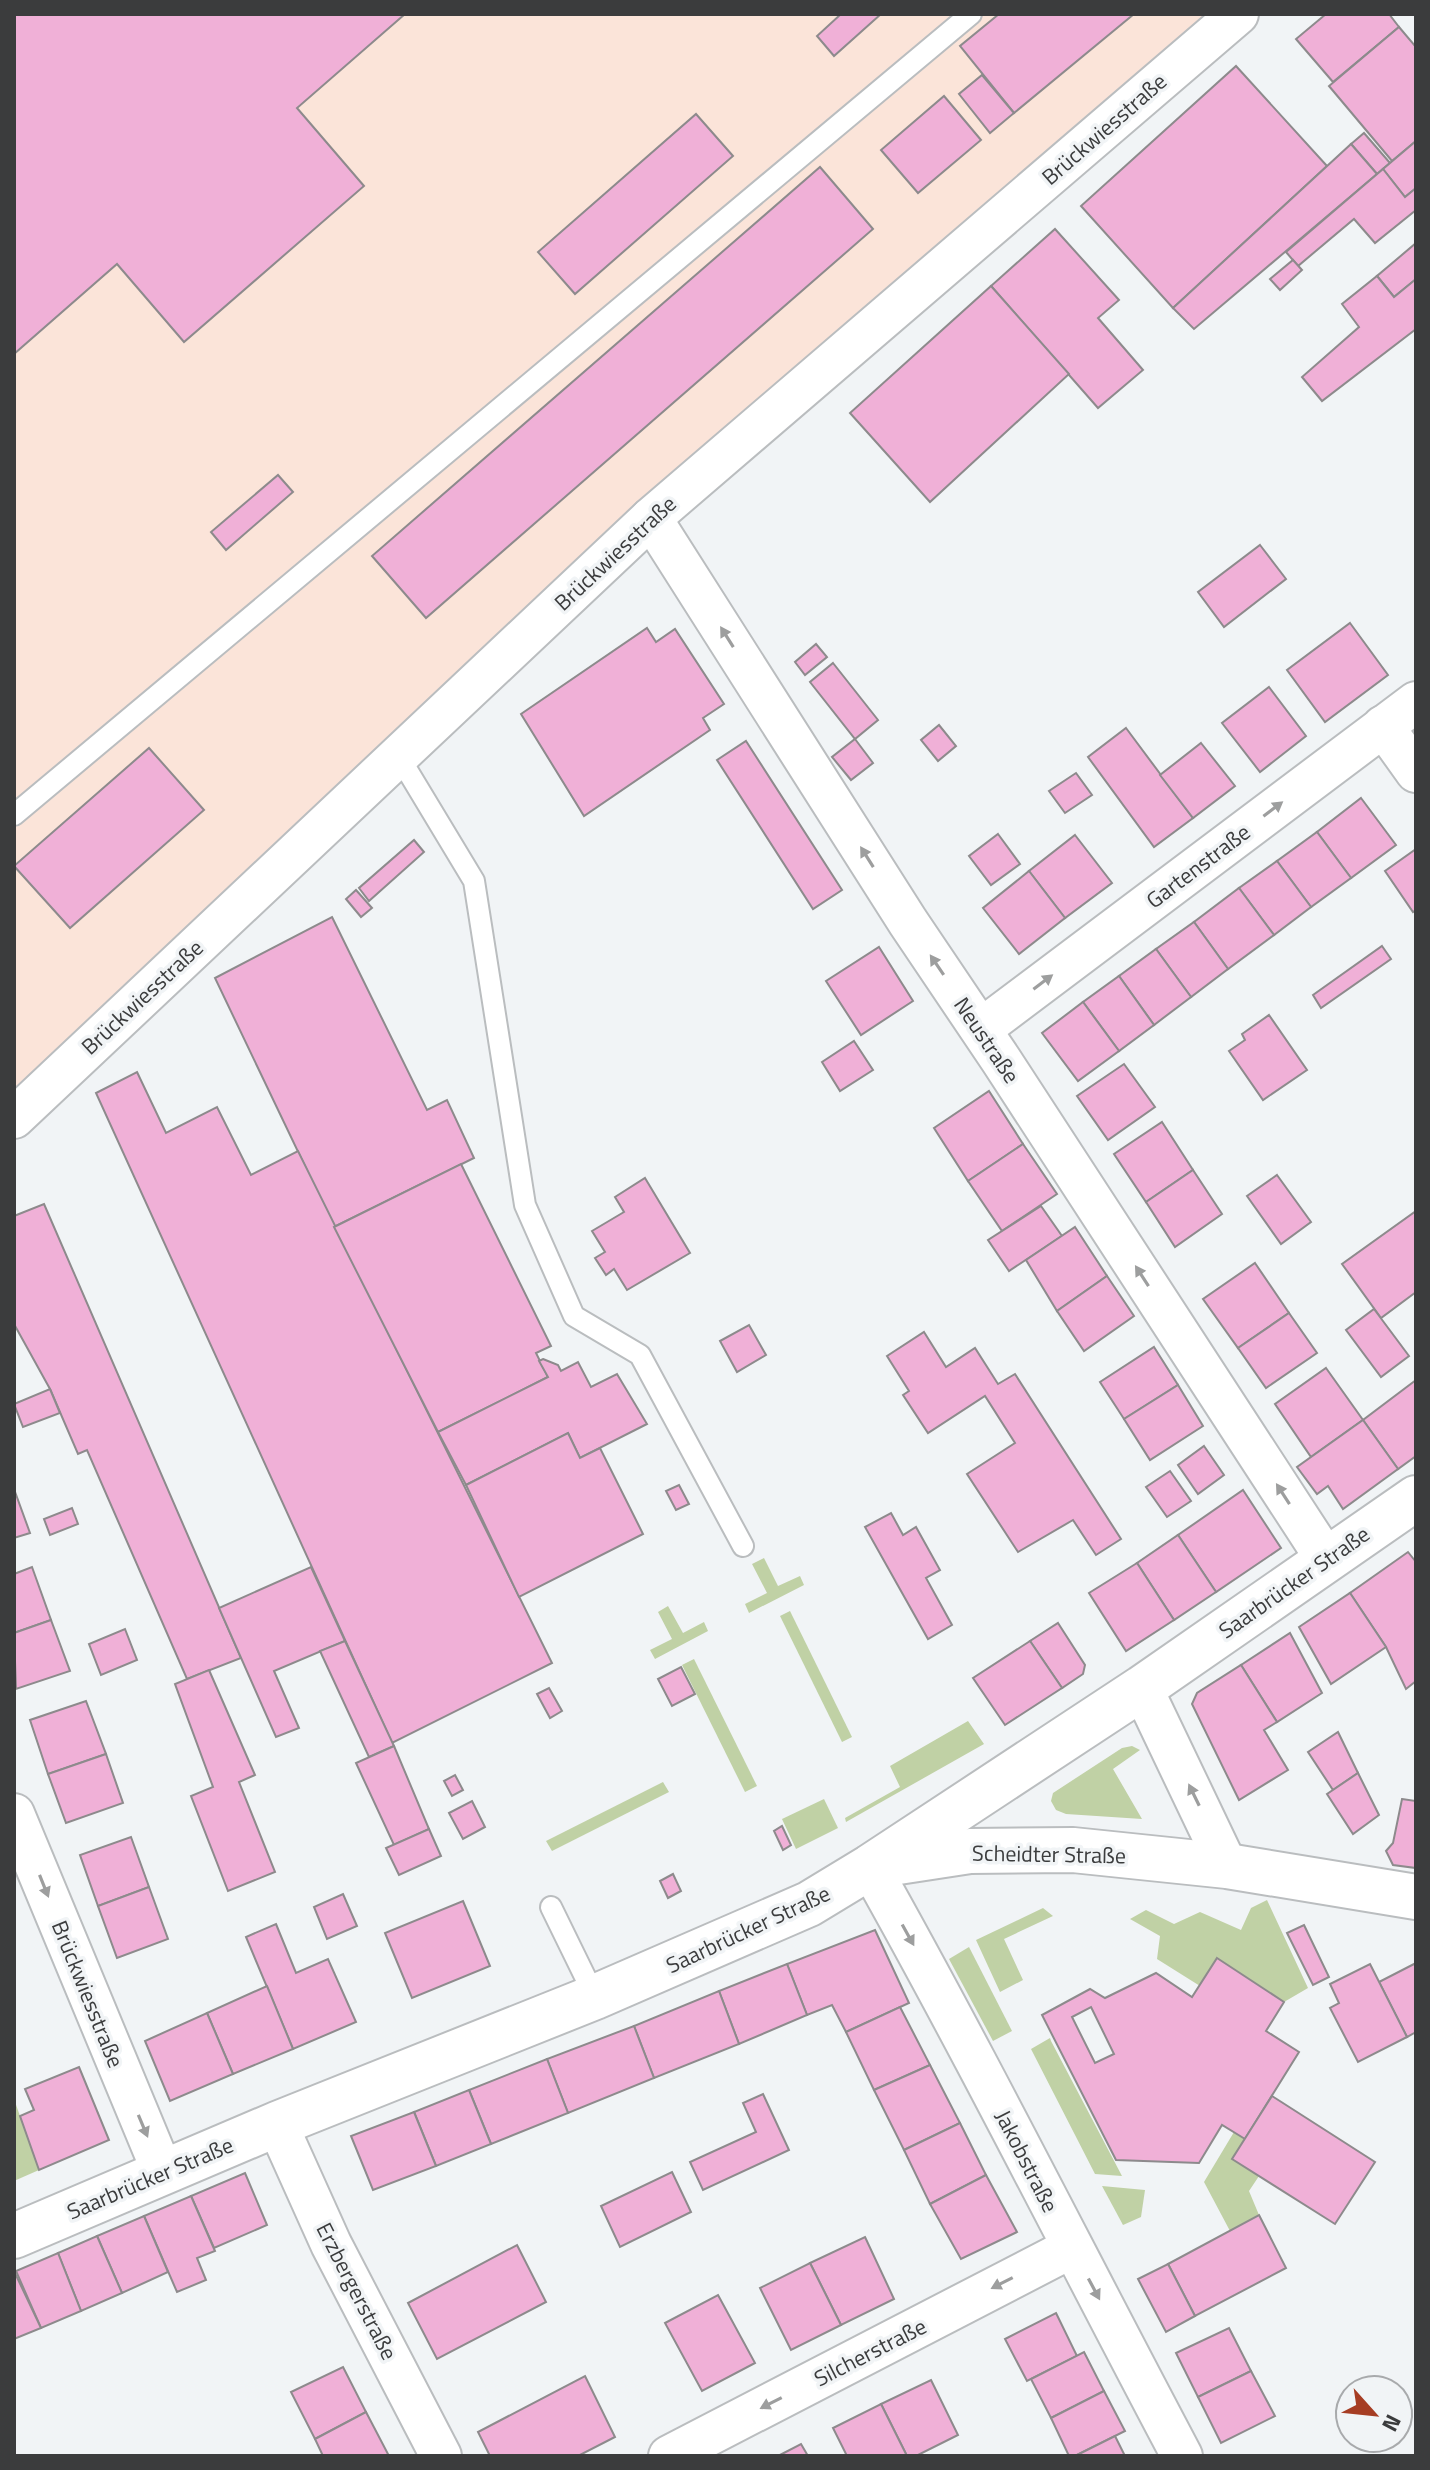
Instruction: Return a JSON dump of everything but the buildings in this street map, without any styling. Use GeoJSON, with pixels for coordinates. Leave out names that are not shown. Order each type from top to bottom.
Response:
{"type":"FeatureCollection","features":[{"type":"Feature","properties":{"kind":"main road","name":"Saarbrücker Straße"},"geometry":{"type":"LineString","coordinates":[[14,2236],[277,2124],[595,1997],[809,1904],[1142,1688],[1416,1498]]}},
{"type":"Feature","properties":{"kind":"main road","name":"Scheidter Straße"},"geometry":{"type":"LineString","coordinates":[[870,1867],[970,1851],[1101,1852],[1227,1866],[1416,1897]]}},
{"type":"Feature","properties":{"kind":"street","name":"Brückwiesstraße"},"geometry":{"type":"LineString","coordinates":[[14,1118],[651,518],[1238,14]]}},
{"type":"Feature","properties":{"kind":"street","name":"Neustraße"},"geometry":{"type":"LineString","coordinates":[[651,518],[908,922],[1326,1559]]}},
{"type":"Feature","properties":{"kind":"street","name":"Gartenstraße"},"geometry":{"type":"LineString","coordinates":[[981,1029],[1416,702]]}},
{"type":"Feature","properties":{"kind":"street"},"geometry":{"type":"LineString","coordinates":[[1383,726],[1416,772]]}},
{"type":"Feature","properties":{"kind":"street"},"geometry":{"type":"LineString","coordinates":[[1142,1688],[1227,1866]]}},
{"type":"Feature","properties":{"kind":"street","name":"Brückwiesstraße"},"geometry":{"type":"LineString","coordinates":[[14,1814],[163,2173]]}},
{"type":"Feature","properties":{"kind":"street","name":"Jakobstraße"},"geometry":{"type":"LineString","coordinates":[[870,1867],[972,2052],[1071,2248],[1182,2456]]}},
{"type":"Feature","properties":{"kind":"street","name":"Erzbergerstraße"},"geometry":{"type":"LineString","coordinates":[[277,2124],[331,2244],[441,2456]]}},
{"type":"Feature","properties":{"kind":"street","name":"Silcherstraße"},"geometry":{"type":"LineString","coordinates":[[669,2456],[1071,2248]]}},
{"type":"Feature","properties":{"kind":"lane"},"geometry":{"type":"LineString","coordinates":[[14,815],[971,14]]}},
{"type":"Feature","properties":{"kind":"lane"},"geometry":{"type":"LineString","coordinates":[[398,755],[474,881],[525,1205],[574,1316],[640,1355],[743,1546]]}},
{"type":"Feature","properties":{"kind":"lane"},"geometry":{"type":"LineString","coordinates":[[551,1907],[595,1997]]}},
{"type":"Feature","properties":{"kind":"shaded area"},"geometry":{"type":"Polygon","coordinates":[[[14,14],[1238,14],[14,1118],[14,14]]]}},
{"type":"Feature","properties":{"kind":"green space"},"geometry":{"type":"Polygon","coordinates":[[[764,1558],[778,1586],[800,1576],[804,1585],[749,1613],[745,1604],[767,1593],[752,1564],[764,1558]]]}},
{"type":"Feature","properties":{"kind":"green space"},"geometry":{"type":"Polygon","coordinates":[[[668,1606],[683,1633],[704,1622],[708,1631],[655,1659],[650,1650],[672,1639],[658,1612],[668,1606]]]}},
{"type":"Feature","properties":{"kind":"green space"},"geometry":{"type":"Polygon","coordinates":[[[790,1611],[852,1737],[842,1742],[780,1616],[790,1611]]]}},
{"type":"Feature","properties":{"kind":"green space"},"geometry":{"type":"Polygon","coordinates":[[[694,1659],[757,1786],[745,1792],[682,1665],[694,1659]]]}},
{"type":"Feature","properties":{"kind":"green space"},"geometry":{"type":"Polygon","coordinates":[[[968,1721],[984,1744],[846,1822],[845,1818],[900,1787],[890,1766],[968,1721]]]}},
{"type":"Feature","properties":{"kind":"green space"},"geometry":{"type":"Polygon","coordinates":[[[1132,1746],[1140,1750],[1113,1769],[1142,1819],[1066,1814],[1056,1810],[1051,1801],[1053,1793],[1122,1748],[1132,1746]]]}},
{"type":"Feature","properties":{"kind":"green space"},"geometry":{"type":"Polygon","coordinates":[[[663,1782],[669,1792],[552,1851],[546,1841],[663,1782]]]}},
{"type":"Feature","properties":{"kind":"green space"},"geometry":{"type":"Polygon","coordinates":[[[824,1799],[838,1828],[796,1849],[782,1819],[824,1799]]]}},
{"type":"Feature","properties":{"kind":"green space"},"geometry":{"type":"Polygon","coordinates":[[[1267,1900],[1308,1988],[1284,2002],[1217,1958],[1200,1986],[1157,1959],[1160,1936],[1130,1919],[1146,1910],[1174,1924],[1200,1912],[1241,1930],[1251,1908],[1267,1900]]]}},
{"type":"Feature","properties":{"kind":"green space"},"geometry":{"type":"Polygon","coordinates":[[[1043,1908],[1053,1916],[1004,1939],[1023,1980],[1000,1992],[976,1940],[1043,1908]]]}},
{"type":"Feature","properties":{"kind":"green space"},"geometry":{"type":"Polygon","coordinates":[[[969,1947],[1012,2031],[993,2041],[949,1959],[969,1947]]]}},
{"type":"Feature","properties":{"kind":"green space"},"geometry":{"type":"Polygon","coordinates":[[[1050,2038],[1122,2176],[1095,2174],[1031,2049],[1050,2038]]]}},
{"type":"Feature","properties":{"kind":"green space"},"geometry":{"type":"Polygon","coordinates":[[[14,2099],[39,2170],[14,2181],[14,2099]]]}},
{"type":"Feature","properties":{"kind":"green space"},"geometry":{"type":"Polygon","coordinates":[[[1234,2132],[1245,2139],[1233,2159],[1259,2176],[1249,2191],[1259,2215],[1230,2231],[1204,2182],[1234,2132]]]}},
{"type":"Feature","properties":{"kind":"green space"},"geometry":{"type":"Polygon","coordinates":[[[1102,2186],[1145,2190],[1141,2217],[1123,2225],[1102,2186]]]}}]}
